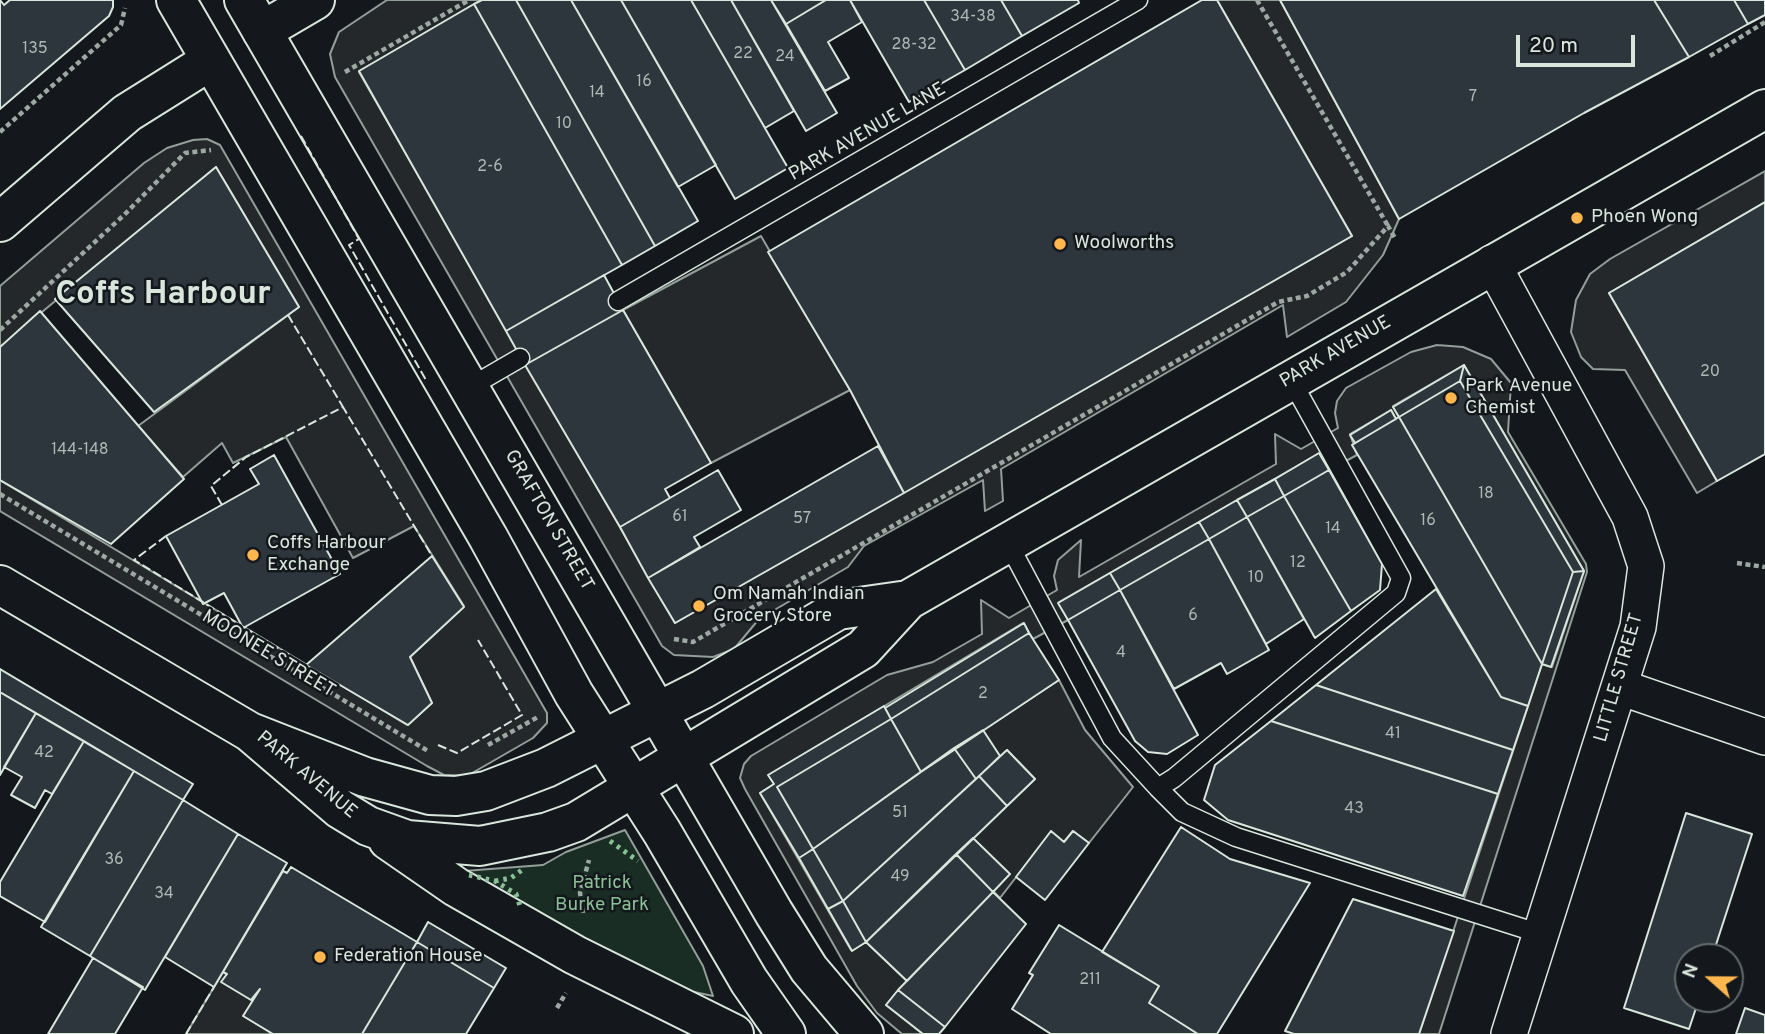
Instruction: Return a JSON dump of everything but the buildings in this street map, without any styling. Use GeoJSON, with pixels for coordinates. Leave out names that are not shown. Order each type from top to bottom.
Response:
{"type":"FeatureCollection","features":[{"type":"Feature","properties":{"kind":"main road"},"geometry":{"type":"LineString","coordinates":[[176,0],[481,525],[601,739],[662,832],[749,981],[786,1034]]}},
{"type":"Feature","properties":{"kind":"main road"},"geometry":{"type":"LineString","coordinates":[[0,222],[127,113],[210,61],[253,15],[315,0]]}},
{"type":"Feature","properties":{"kind":"main road","name":"GRAFTON STREET"},"geometry":{"type":"LineString","coordinates":[[253,15],[809,969],[864,1034]]}},
{"type":"Feature","properties":{"kind":"main road","name":"PARK AVENUE"},"geometry":{"type":"LineString","coordinates":[[250,732],[340,809],[368,826],[407,839],[446,845],[505,843],[576,822],[863,649],[908,600],[1290,378],[1765,109]]}},
{"type":"Feature","properties":{"kind":"main road"},"geometry":{"type":"LineString","coordinates":[[0,586],[250,732]]}},
{"type":"Feature","properties":{"kind":"main road","name":"PARK AVENUE"},"geometry":{"type":"LineString","coordinates":[[250,732],[365,777],[430,795],[456,796],[486,791],[516,781],[659,713],[838,610],[908,600]]}},
{"type":"Feature","properties":{"kind":"main road"},"geometry":{"type":"LineString","coordinates":[[368,826],[456,887],[575,955],[734,1034]]}},
{"type":"Feature","properties":{"kind":"street","name":"LITTLE STREET"},"geometry":{"type":"LineString","coordinates":[[1492,263],[1630,517],[1646,566],[1639,627],[1510,1034]]}},
{"type":"Feature","properties":{"kind":"street"},"geometry":{"type":"LineString","coordinates":[[1620,687],[1765,737]]}},
{"type":"Feature","properties":{"kind":"lane","name":"PARK AVENUE LANE"},"geometry":{"type":"LineString","coordinates":[[618,301],[1138,0]]}},
{"type":"Feature","properties":{"kind":"lane"},"geometry":{"type":"LineString","coordinates":[[470,387],[520,358]]}},
{"type":"Feature","properties":{"kind":"lane"},"geometry":{"type":"LineString","coordinates":[[1158,788],[1174,778],[1396,593],[1401,578],[1290,378]]}},
{"type":"Feature","properties":{"kind":"lane"},"geometry":{"type":"LineString","coordinates":[[1007,541],[1112,738],[1182,812],[1236,837],[1541,934]]}},
{"type":"Feature","properties":{"kind":"path"},"geometry":{"type":"LineString","coordinates":[[345,72],[469,0]]}},
{"type":"Feature","properties":{"kind":"path"},"geometry":{"type":"LineString","coordinates":[[1257,0],[1396,240]]}},
{"type":"Feature","properties":{"kind":"path"},"geometry":{"type":"LineString","coordinates":[[0,132],[121,25],[125,8]]}},
{"type":"Feature","properties":{"kind":"path"},"geometry":{"type":"LineString","coordinates":[[1710,56],[1765,22]]}},
{"type":"Feature","properties":{"kind":"path"},"geometry":{"type":"LineString","coordinates":[[0,330],[125,214],[185,153],[211,150]]}},
{"type":"Feature","properties":{"kind":"path"},"geometry":{"type":"LineString","coordinates":[[674,639],[693,642],[1278,302],[1307,296],[1347,272],[1388,226]]}},
{"type":"Feature","properties":{"kind":"path","name":"MOONEE STREET"},"geometry":{"type":"LineString","coordinates":[[0,494],[433,754]]}},
{"type":"Feature","properties":{"kind":"path"},"geometry":{"type":"LineString","coordinates":[[1737,563],[1765,567]]}},
{"type":"Feature","properties":{"kind":"path"},"geometry":{"type":"LineString","coordinates":[[486,746],[538,717]]}},
{"type":"Feature","properties":{"kind":"path"},"geometry":{"type":"LineString","coordinates":[[584,925],[580,893],[592,851]]}},
{"type":"Feature","properties":{"kind":"green space","name":"Patrick Burke Park"},"geometry":{"type":"Polygon","coordinates":[[[625,830],[703,966],[713,996],[671,987],[464,871],[543,865],[566,852],[625,830]]]}},
{"type":"Feature","properties":{"kind":"shaded area"},"geometry":{"type":"Polygon","coordinates":[[[387,0],[482,0],[359,72],[675,623],[1352,236],[1217,0],[1280,0],[1399,219],[1383,255],[1346,302],[1287,337],[1283,305],[1001,469],[1003,501],[985,511],[983,480],[864,546],[848,567],[759,619],[734,649],[713,657],[674,655],[662,646],[335,77],[330,54],[339,32],[387,0]]]}},
{"type":"Feature","properties":{"kind":"shaded area"},"geometry":{"type":"Polygon","coordinates":[[[207,139],[220,145],[547,713],[547,723],[533,738],[467,776],[444,775],[427,766],[0,511],[0,480],[407,725],[432,703],[410,657],[464,606],[414,526],[353,558],[286,437],[233,463],[222,443],[183,477],[138,426],[299,307],[216,167],[0,347],[0,286],[144,163],[167,148],[207,139]]]}},
{"type":"Feature","properties":{"kind":"shaded area"},"geometry":{"type":"Polygon","coordinates":[[[1765,171],[1765,202],[1609,293],[1717,481],[1697,493],[1625,370],[1593,369],[1581,357],[1571,332],[1576,300],[1590,274],[1610,259],[1765,171]]]}},
{"type":"Feature","properties":{"kind":"shaded area"},"geometry":{"type":"Polygon","coordinates":[[[761,236],[850,390],[711,463],[623,310],[761,236]]]}},
{"type":"Feature","properties":{"kind":"shaded area"},"geometry":{"type":"Polygon","coordinates":[[[1437,345],[1463,347],[1491,359],[1511,383],[1508,432],[1586,564],[1587,572],[1439,1034],[1419,1034],[1542,664],[1552,667],[1584,571],[1464,365],[1393,406],[1399,417],[1396,419],[1391,410],[1350,434],[1357,455],[1329,470],[1318,454],[1059,602],[1068,620],[1033,639],[1023,623],[769,775],[774,784],[760,793],[851,950],[866,942],[907,981],[886,1005],[923,1034],[902,1034],[877,1013],[857,986],[745,789],[740,778],[744,764],[751,756],[887,675],[933,662],[982,634],[981,600],[1009,618],[1057,590],[1054,576],[1058,560],[1081,540],[1079,577],[1276,464],[1275,434],[1301,449],[1338,428],[1335,413],[1337,401],[1346,388],[1411,352],[1437,345]]]}},
{"type":"Feature","properties":{"kind":"shaded area"},"geometry":{"type":"Polygon","coordinates":[[[1059,680],[1085,730],[1133,787],[1089,843],[1073,831],[1064,842],[1051,832],[1000,898],[956,854],[1035,779],[1007,750],[976,779],[954,748],[1059,680]]]}},
{"type":"Feature","properties":{"kind":"shaded area"},"geometry":{"type":"Polygon","coordinates":[[[223,972],[227,974],[222,982],[260,989],[244,1016],[273,1034],[186,1034],[223,972]]]}},
{"type":"Feature","properties":{"kind":"hedge"},"geometry":{"type":"LineString","coordinates":[[610,841],[638,861]]}},
{"type":"Feature","properties":{"kind":"hedge"},"geometry":{"type":"LineString","coordinates":[[495,881],[511,878],[522,870]]}},
{"type":"Feature","properties":{"kind":"hedge"},"geometry":{"type":"LineString","coordinates":[[469,875],[495,881],[516,894],[520,906]]}},
{"type":"Feature","properties":{"kind":"fence"},"geometry":{"type":"LineString","coordinates":[[301,136],[359,239],[349,245],[426,380]]}},
{"type":"Feature","properties":{"kind":"fence"},"geometry":{"type":"LineString","coordinates":[[288,315],[343,407]]}},
{"type":"Feature","properties":{"kind":"fence"},"geometry":{"type":"LineString","coordinates":[[222,505],[211,486],[246,457],[343,407],[432,556]]}},
{"type":"Feature","properties":{"kind":"fence"},"geometry":{"type":"LineString","coordinates":[[166,536],[134,560],[306,665]]}},
{"type":"Feature","properties":{"kind":"fence"},"geometry":{"type":"LineString","coordinates":[[438,745],[457,753],[522,715],[478,640]]}},
{"type":"Feature","properties":{"kind":"fence"},"geometry":{"type":"LineString","coordinates":[[186,1034],[214,987]]}},
{"type":"Feature","properties":{"kind":"place","name":"Phoen Wong"},"geometry":{"type":"Point","coordinates":[1577,218]}},
{"type":"Feature","properties":{"kind":"place","name":"Woolworths"},"geometry":{"type":"Point","coordinates":[1060,244]}},
{"type":"Feature","properties":{"kind":"place","name":"Park Avenue Chemist"},"geometry":{"type":"Point","coordinates":[1451,398]}},
{"type":"Feature","properties":{"kind":"place","name":"Coffs Harbour Exchange"},"geometry":{"type":"Point","coordinates":[253,555]}},
{"type":"Feature","properties":{"kind":"place","name":"Om Namah Indian Grocery Store"},"geometry":{"type":"Point","coordinates":[699,606]}},
{"type":"Feature","properties":{"kind":"place","name":"Federation House"},"geometry":{"type":"Point","coordinates":[320,957]}},
{"type":"Feature","properties":{"kind":"district","name":"Coffs Harbour"},"geometry":{"type":"Point","coordinates":[163,296]}}]}
